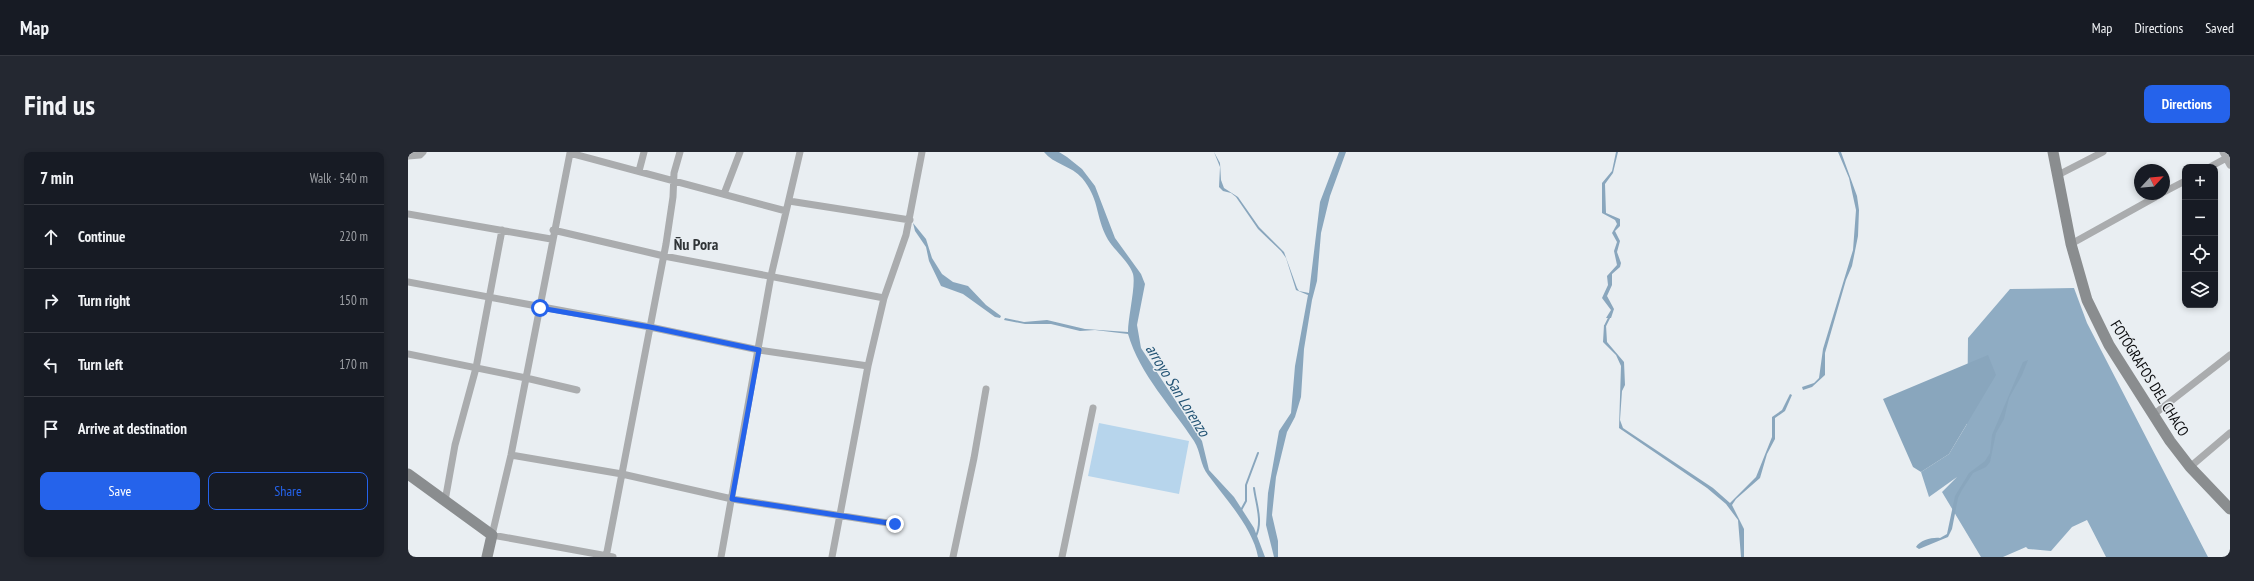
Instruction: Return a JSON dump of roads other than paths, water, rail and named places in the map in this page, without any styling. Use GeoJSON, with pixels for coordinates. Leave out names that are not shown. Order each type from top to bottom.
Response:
{"type":"FeatureCollection","features":[{"type":"Feature","properties":{"kind":"street"},"geometry":{"type":"LineString","coordinates":[[408,156],[420,155],[422,152]]}},
{"type":"Feature","properties":{"kind":"street"},"geometry":{"type":"LineString","coordinates":[[639,171],[644,152]]}},
{"type":"Feature","properties":{"kind":"street"},"geometry":{"type":"LineString","coordinates":[[408,474],[492,535],[608,557],[622,474],[664,256],[673,197],[675,165],[680,152]]}},
{"type":"Feature","properties":{"kind":"street"},"geometry":{"type":"LineString","coordinates":[[724,194],[740,152]]}},
{"type":"Feature","properties":{"kind":"street"},"geometry":{"type":"LineString","coordinates":[[721,557],[771,276],[800,152]]}},
{"type":"Feature","properties":{"kind":"street"},"geometry":{"type":"LineString","coordinates":[[832,557],[868,366],[884,298],[910,220],[922,152]]}},
{"type":"Feature","properties":{"kind":"street","name":"FOTÓGRAFOS DEL CHACO"},"geometry":{"type":"LineString","coordinates":[[2053,152],[2071,244],[2087,300],[2109,345],[2153,415],[2190,468],[2230,509]]}},
{"type":"Feature","properties":{"kind":"street"},"geometry":{"type":"LineString","coordinates":[[2058,175],[2103,152]]}},
{"type":"Feature","properties":{"kind":"street"},"geometry":{"type":"LineString","coordinates":[[487,557],[511,455],[540,308],[551,240],[570,153],[786,211]]}},
{"type":"Feature","properties":{"kind":"street"},"geometry":{"type":"LineString","coordinates":[[2214,164],[2226,155],[2230,165]]}},
{"type":"Feature","properties":{"kind":"street"},"geometry":{"type":"LineString","coordinates":[[2170,189],[2182,183]]}},
{"type":"Feature","properties":{"kind":"street"},"geometry":{"type":"LineString","coordinates":[[2071,244],[2150,200]]}},
{"type":"Feature","properties":{"kind":"street"},"geometry":{"type":"LineString","coordinates":[[789,201],[910,220]]}},
{"type":"Feature","properties":{"kind":"street"},"geometry":{"type":"LineString","coordinates":[[408,214],[551,240]]}},
{"type":"Feature","properties":{"kind":"street"},"geometry":{"type":"LineString","coordinates":[[445,501],[455,445],[476,368],[488,297],[502,230]]}},
{"type":"Feature","properties":{"kind":"street"},"geometry":{"type":"LineString","coordinates":[[553,230],[664,256],[884,298]]}},
{"type":"Feature","properties":{"kind":"street"},"geometry":{"type":"LineString","coordinates":[[408,282],[540,308],[650,327],[759,350],[868,366]]}},
{"type":"Feature","properties":{"kind":"street"},"geometry":{"type":"LineString","coordinates":[[408,354],[577,390]]}},
{"type":"Feature","properties":{"kind":"street"},"geometry":{"type":"LineString","coordinates":[[2153,415],[2230,354]]}},
{"type":"Feature","properties":{"kind":"street"},"geometry":{"type":"LineString","coordinates":[[953,557],[974,458],[986,389]]}},
{"type":"Feature","properties":{"kind":"street"},"geometry":{"type":"LineString","coordinates":[[1062,557],[1092,408]]}},
{"type":"Feature","properties":{"kind":"street"},"geometry":{"type":"LineString","coordinates":[[2190,468],[2230,433]]}},
{"type":"Feature","properties":{"kind":"street"},"geometry":{"type":"LineString","coordinates":[[511,455],[622,474],[732,499],[895,524]]}},
{"type":"Feature","properties":{"kind":"waterway"},"geometry":{"type":"LineString","coordinates":[[1605,326],[1610,316]]}},
{"type":"Feature","properties":{"kind":"waterway"},"geometry":{"type":"LineString","coordinates":[[1240,512],[1246,501],[1246,485],[1258,453]]}},
{"type":"Feature","properties":{"kind":"waterway"},"geometry":{"type":"LineString","coordinates":[[1254,488],[1259,518],[1256,536]]}},
{"type":"Feature","properties":{"kind":"district","name":"Ñu Pora"},"geometry":{"type":"Point","coordinates":[696,244]}},
{"type":"Feature","properties":{"kind":"water label","name":"arroyo San Lorenzo"},"geometry":{"type":"Point","coordinates":[1178,390]}}]}
